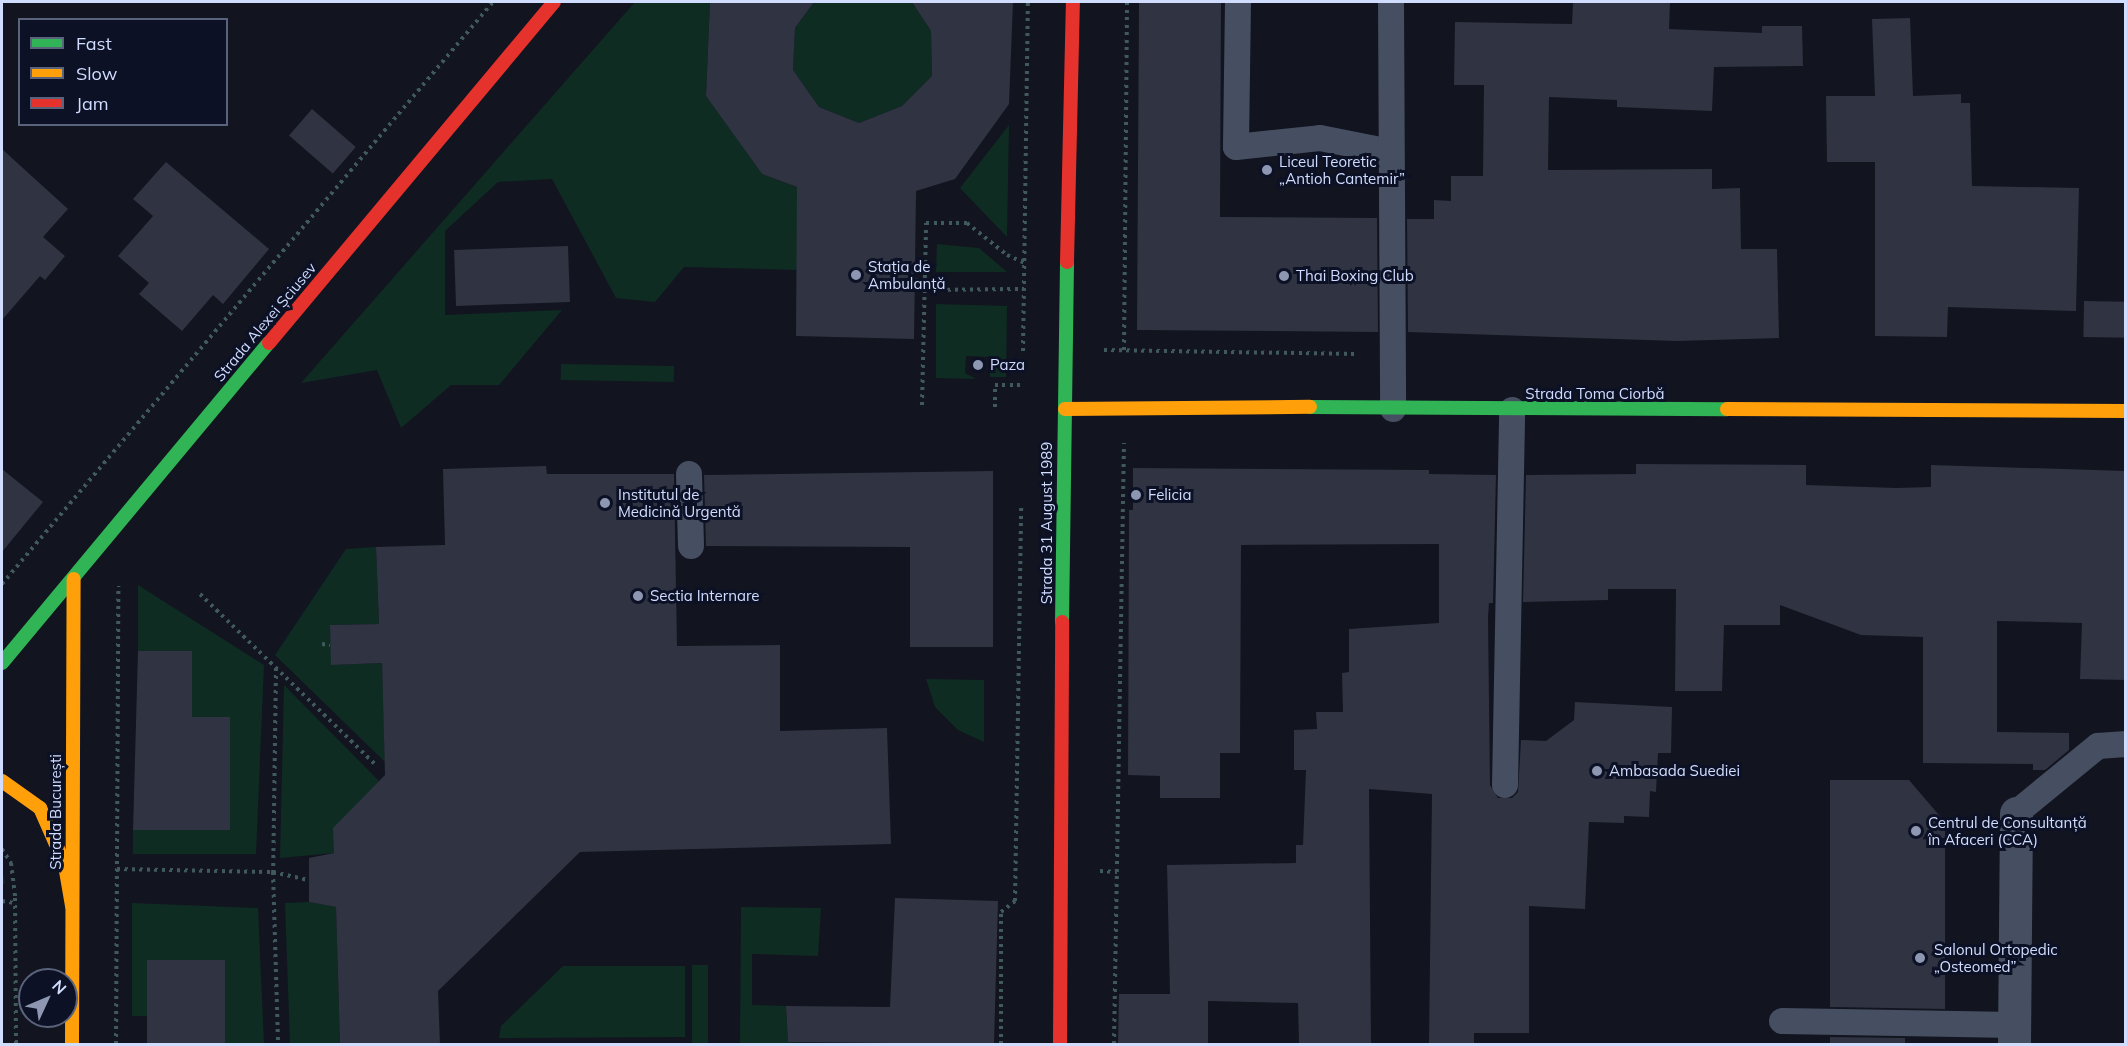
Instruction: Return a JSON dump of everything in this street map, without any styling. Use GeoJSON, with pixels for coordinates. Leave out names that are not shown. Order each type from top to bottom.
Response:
{"type":"FeatureCollection","features":[{"type":"Feature","properties":{"kind":"street","name":"Strada Alexei Șciusev"},"geometry":{"type":"LineString","coordinates":[[2,663],[554,2]]}},
{"type":"Feature","properties":{"kind":"street","name":"Strada 31 August 1989"},"geometry":{"type":"LineString","coordinates":[[1060,1044],[1065,409],[1073,2]]}},
{"type":"Feature","properties":{"kind":"street","name":"Strada Toma Ciorbă"},"geometry":{"type":"LineString","coordinates":[[1065,409],[2126,411]]}},
{"type":"Feature","properties":{"kind":"street","name":"Strada București"},"geometry":{"type":"LineString","coordinates":[[72,1044],[74,579]]}},
{"type":"Feature","properties":{"kind":"street"},"geometry":{"type":"LineString","coordinates":[[2,781],[22,792],[40,808],[50,826],[65,865],[72,906]]}},
{"type":"Feature","properties":{"kind":"street"},"geometry":{"type":"LineString","coordinates":[[2014,1034],[2016,813]]}},
{"type":"Feature","properties":{"kind":"lane"},"geometry":{"type":"LineString","coordinates":[[1238,2],[1236,147],[1320,138],[1391,153]]}},
{"type":"Feature","properties":{"kind":"lane"},"geometry":{"type":"LineString","coordinates":[[1391,2],[1393,409]]}},
{"type":"Feature","properties":{"kind":"lane"},"geometry":{"type":"LineString","coordinates":[[1505,785],[1512,410]]}},
{"type":"Feature","properties":{"kind":"lane"},"geometry":{"type":"LineString","coordinates":[[689,474],[691,546]]}},
{"type":"Feature","properties":{"kind":"lane"},"geometry":{"type":"LineString","coordinates":[[2016,813],[2098,746],[2126,744]]}},
{"type":"Feature","properties":{"kind":"lane"},"geometry":{"type":"LineString","coordinates":[[1782,1021],[2014,1034]]}},
{"type":"Feature","properties":{"kind":"path"},"geometry":{"type":"LineString","coordinates":[[2,584],[493,2]]}},
{"type":"Feature","properties":{"kind":"path"},"geometry":{"type":"LineString","coordinates":[[1023,351],[1028,2]]}},
{"type":"Feature","properties":{"kind":"path"},"geometry":{"type":"LineString","coordinates":[[1125,351],[1127,2]]}},
{"type":"Feature","properties":{"kind":"path"},"geometry":{"type":"LineString","coordinates":[[922,405],[926,223],[967,223],[1007,255],[1025,263]]}},
{"type":"Feature","properties":{"kind":"path"},"geometry":{"type":"LineString","coordinates":[[915,280],[925,281]]}},
{"type":"Feature","properties":{"kind":"path"},"geometry":{"type":"LineString","coordinates":[[925,290],[1024,289]]}},
{"type":"Feature","properties":{"kind":"path"},"geometry":{"type":"LineString","coordinates":[[1097,350],[1392,354]]}},
{"type":"Feature","properties":{"kind":"path"},"geometry":{"type":"LineString","coordinates":[[995,407],[995,385],[1023,386]]}},
{"type":"Feature","properties":{"kind":"path"},"geometry":{"type":"LineString","coordinates":[[1114,1044],[1124,440]]}},
{"type":"Feature","properties":{"kind":"path"},"geometry":{"type":"LineString","coordinates":[[1001,1044],[1001,912],[1015,901],[1021,497]]}},
{"type":"Feature","properties":{"kind":"path"},"geometry":{"type":"LineString","coordinates":[[116,1044],[118,579]]}},
{"type":"Feature","properties":{"kind":"path"},"geometry":{"type":"LineString","coordinates":[[200,594],[377,766]]}},
{"type":"Feature","properties":{"kind":"path"},"geometry":{"type":"LineString","coordinates":[[322,644],[330,645]]}},
{"type":"Feature","properties":{"kind":"path"},"geometry":{"type":"LineString","coordinates":[[276,668],[273,872],[278,1044]]}},
{"type":"Feature","properties":{"kind":"path"},"geometry":{"type":"LineString","coordinates":[[2,849],[11,863],[15,903],[16,1044]]}},
{"type":"Feature","properties":{"kind":"path"},"geometry":{"type":"LineString","coordinates":[[117,869],[273,872],[309,880]]}},
{"type":"Feature","properties":{"kind":"path"},"geometry":{"type":"LineString","coordinates":[[2,901],[15,903]]}},
{"type":"Feature","properties":{"kind":"green space"},"geometry":{"type":"Polygon","coordinates":[[[635,2],[710,2],[706,96],[762,174],[818,195],[797,270],[684,267],[655,302],[616,298],[552,179],[498,182],[445,231],[445,315],[562,310],[499,385],[451,385],[401,428],[377,370],[301,383],[635,2]]]}},
{"type":"Feature","properties":{"kind":"green space"},"geometry":{"type":"Polygon","coordinates":[[[814,2],[912,2],[931,31],[932,76],[902,106],[859,123],[819,107],[793,70],[795,28],[814,2]]]}},
{"type":"Feature","properties":{"kind":"green space"},"geometry":{"type":"Polygon","coordinates":[[[1009,125],[1007,237],[960,188],[1009,125]]]}},
{"type":"Feature","properties":{"kind":"green space"},"geometry":{"type":"Polygon","coordinates":[[[937,244],[979,248],[1007,272],[936,272],[937,244]]]}},
{"type":"Feature","properties":{"kind":"green space"},"geometry":{"type":"Polygon","coordinates":[[[936,304],[1007,306],[1006,377],[990,377],[990,357],[966,356],[965,373],[976,379],[936,378],[936,304]]]}},
{"type":"Feature","properties":{"kind":"green space"},"geometry":{"type":"Polygon","coordinates":[[[561,364],[674,366],[674,382],[561,380],[561,364]]]}},
{"type":"Feature","properties":{"kind":"green space"},"geometry":{"type":"Polygon","coordinates":[[[376,547],[379,624],[330,625],[332,665],[382,663],[385,762],[275,655],[346,549],[376,547]]]}},
{"type":"Feature","properties":{"kind":"green space"},"geometry":{"type":"Polygon","coordinates":[[[138,585],[264,665],[256,854],[133,854],[133,830],[229,830],[192,717],[192,651],[138,651],[138,585]]]}},
{"type":"Feature","properties":{"kind":"green space"},"geometry":{"type":"Polygon","coordinates":[[[926,679],[984,680],[984,742],[958,730],[935,707],[926,679]]]}},
{"type":"Feature","properties":{"kind":"green space"},"geometry":{"type":"Polygon","coordinates":[[[284,685],[379,781],[334,853],[280,858],[284,685]]]}},
{"type":"Feature","properties":{"kind":"green space"},"geometry":{"type":"Polygon","coordinates":[[[2,867],[5,884],[2,884],[2,867]]]}},
{"type":"Feature","properties":{"kind":"green space"},"geometry":{"type":"Polygon","coordinates":[[[309,902],[336,907],[340,1044],[290,1044],[285,903],[309,902]]]}},
{"type":"Feature","properties":{"kind":"green space"},"geometry":{"type":"Polygon","coordinates":[[[132,903],[258,908],[264,1044],[225,1044],[224,960],[148,960],[148,1016],[132,1016],[132,903]]]}},
{"type":"Feature","properties":{"kind":"green space"},"geometry":{"type":"Polygon","coordinates":[[[741,907],[821,908],[818,956],[752,954],[752,1005],[786,1006],[788,1042],[828,1044],[740,1044],[741,907]]]}},
{"type":"Feature","properties":{"kind":"green space"},"geometry":{"type":"Polygon","coordinates":[[[692,965],[708,965],[708,1044],[692,1044],[692,965]]]}},
{"type":"Feature","properties":{"kind":"green space"},"geometry":{"type":"Polygon","coordinates":[[[563,966],[685,966],[685,1037],[499,1038],[501,1026],[563,966]]]}},
{"type":"Feature","properties":{"kind":"building"},"geometry":{"type":"Polygon","coordinates":[[[710,2],[814,2],[795,28],[793,70],[819,107],[859,123],[902,106],[932,76],[931,31],[912,2],[1013,2],[1009,104],[955,179],[916,191],[914,339],[796,336],[797,187],[762,174],[706,96],[710,2]]]}},
{"type":"Feature","properties":{"kind":"building"},"geometry":{"type":"Polygon","coordinates":[[[1139,2],[1221,2],[1220,217],[1377,218],[1378,332],[1137,330],[1139,2]]]}},
{"type":"Feature","properties":{"kind":"building"},"geometry":{"type":"Polygon","coordinates":[[[1573,2],[1670,2],[1669,29],[1762,33],[1762,26],[1802,26],[1803,66],[1714,67],[1712,111],[1617,107],[1617,100],[1549,97],[1548,170],[1712,169],[1712,189],[1740,188],[1741,249],[1777,249],[1779,338],[1677,341],[1408,332],[1407,219],[1434,219],[1434,200],[1451,201],[1451,176],[1483,176],[1484,85],[1454,85],[1455,22],[1572,24],[1573,2]]]}},
{"type":"Feature","properties":{"kind":"building"},"geometry":{"type":"Polygon","coordinates":[[[1910,18],[1913,96],[1961,94],[1961,103],[1970,103],[1972,186],[2079,188],[2076,311],[1948,307],[1947,337],[1875,336],[1875,162],[1827,162],[1826,96],[1875,96],[1872,19],[1910,18]]]}},
{"type":"Feature","properties":{"kind":"building"},"geometry":{"type":"Polygon","coordinates":[[[312,109],[356,147],[333,173],[289,135],[312,109]]]}},
{"type":"Feature","properties":{"kind":"building"},"geometry":{"type":"Polygon","coordinates":[[[2,149],[68,209],[43,237],[65,256],[45,280],[40,276],[2,320],[2,149]]]}},
{"type":"Feature","properties":{"kind":"building"},"geometry":{"type":"Polygon","coordinates":[[[166,162],[269,249],[223,304],[213,295],[182,331],[139,294],[149,283],[118,256],[153,216],[133,199],[166,162]]]}},
{"type":"Feature","properties":{"kind":"building"},"geometry":{"type":"Polygon","coordinates":[[[568,246],[570,302],[456,306],[454,250],[568,246]]]}},
{"type":"Feature","properties":{"kind":"building"},"geometry":{"type":"Polygon","coordinates":[[[2084,301],[2126,302],[2125,338],[2083,337],[2084,301]]]}},
{"type":"Feature","properties":{"kind":"building"},"geometry":{"type":"Polygon","coordinates":[[[1636,464],[1806,465],[1806,485],[1897,488],[1931,487],[1931,465],[2126,471],[2126,680],[2080,679],[2082,623],[1997,621],[1997,732],[2069,733],[2069,750],[2045,770],[2033,770],[2033,764],[1923,763],[1923,637],[1861,635],[1780,605],[1780,625],[1724,625],[1722,691],[1675,691],[1676,589],[1608,589],[1608,600],[1523,602],[1526,475],[1636,474],[1636,464]]]}},
{"type":"Feature","properties":{"kind":"building"},"geometry":{"type":"Polygon","coordinates":[[[546,466],[547,474],[674,474],[677,646],[780,645],[780,731],[887,728],[891,844],[580,852],[438,991],[440,1044],[340,1044],[336,907],[309,902],[309,858],[334,853],[333,828],[385,775],[382,663],[331,665],[330,625],[379,624],[376,547],[445,545],[443,469],[546,466]]]}},
{"type":"Feature","properties":{"kind":"building"},"geometry":{"type":"Polygon","coordinates":[[[1133,468],[1429,470],[1429,474],[1496,475],[1493,603],[1489,603],[1488,617],[1490,785],[1498,798],[1512,798],[1518,792],[1521,740],[1546,741],[1574,720],[1575,702],[1672,707],[1671,753],[1658,753],[1656,792],[1650,791],[1649,817],[1624,816],[1624,823],[1589,822],[1585,909],[1529,906],[1529,1033],[1474,1033],[1474,1044],[1429,1044],[1432,794],[1369,789],[1371,1044],[1299,1044],[1298,1003],[1208,1001],[1208,1044],[1118,1044],[1119,994],[1170,994],[1167,865],[1296,863],[1296,845],[1303,845],[1306,770],[1294,770],[1294,730],[1317,729],[1316,712],[1343,712],[1342,673],[1349,672],[1349,629],[1439,623],[1439,544],[1241,545],[1240,753],[1220,753],[1220,798],[1160,798],[1160,776],[1128,775],[1129,510],[1133,510],[1133,468]]]}},
{"type":"Feature","properties":{"kind":"building"},"geometry":{"type":"Polygon","coordinates":[[[2,469],[43,502],[2,552],[2,469]]]}},
{"type":"Feature","properties":{"kind":"building"},"geometry":{"type":"Polygon","coordinates":[[[993,471],[993,647],[910,647],[910,547],[706,546],[704,475],[993,471]]]}},
{"type":"Feature","properties":{"kind":"building"},"geometry":{"type":"Polygon","coordinates":[[[138,651],[192,651],[192,717],[230,717],[230,830],[133,830],[138,651]]]}},
{"type":"Feature","properties":{"kind":"building"},"geometry":{"type":"Polygon","coordinates":[[[1830,780],[1909,780],[1945,822],[1945,1009],[1830,1007],[1830,780]]]}},
{"type":"Feature","properties":{"kind":"building"},"geometry":{"type":"Polygon","coordinates":[[[895,898],[998,901],[994,1044],[788,1042],[786,1006],[890,1007],[895,898]]]}},
{"type":"Feature","properties":{"kind":"building"},"geometry":{"type":"Polygon","coordinates":[[[147,960],[225,960],[225,1044],[147,1044],[147,960]]]}},
{"type":"Feature","properties":{"kind":"building"},"geometry":{"type":"Polygon","coordinates":[[[1830,1037],[1905,1038],[1905,1044],[1830,1044],[1830,1037]]]}},
{"type":"Feature","properties":{"kind":"traffic: fast"},"geometry":{"type":"LineString","coordinates":[[1062,622],[1067,262]]}},
{"type":"Feature","properties":{"kind":"traffic: fast"},"geometry":{"type":"LineString","coordinates":[[2,663],[269,343]]}},
{"type":"Feature","properties":{"kind":"traffic: fast"},"geometry":{"type":"LineString","coordinates":[[1310,407],[1727,409]]}},
{"type":"Feature","properties":{"kind":"traffic: slow"},"geometry":{"type":"LineString","coordinates":[[1065,409],[1310,407]]}},
{"type":"Feature","properties":{"kind":"traffic: slow"},"geometry":{"type":"LineString","coordinates":[[1727,409],[2126,411]]}},
{"type":"Feature","properties":{"kind":"traffic: slow"},"geometry":{"type":"LineString","coordinates":[[72,1044],[74,579]]}},
{"type":"Feature","properties":{"kind":"traffic: slow"},"geometry":{"type":"LineString","coordinates":[[2,781],[40,808],[65,865],[72,906]]}},
{"type":"Feature","properties":{"kind":"traffic: jam"},"geometry":{"type":"LineString","coordinates":[[269,343],[554,2]]}},
{"type":"Feature","properties":{"kind":"traffic: jam"},"geometry":{"type":"LineString","coordinates":[[1067,262],[1073,2]]}},
{"type":"Feature","properties":{"kind":"traffic: jam"},"geometry":{"type":"LineString","coordinates":[[1060,1044],[1062,622]]}},
{"type":"Feature","properties":{"kind":"place","name":"Liceul Teoretic „Antioh Cantemir”"},"geometry":{"type":"Point","coordinates":[1267,170]}},
{"type":"Feature","properties":{"kind":"place","name":"Stația de Ambulanță"},"geometry":{"type":"Point","coordinates":[856,275]}},
{"type":"Feature","properties":{"kind":"place","name":"Thai Boxing Club"},"geometry":{"type":"Point","coordinates":[1284,276]}},
{"type":"Feature","properties":{"kind":"place","name":"Paza"},"geometry":{"type":"Point","coordinates":[978,365]}},
{"type":"Feature","properties":{"kind":"place","name":"Felicia"},"geometry":{"type":"Point","coordinates":[1136,495]}},
{"type":"Feature","properties":{"kind":"place","name":"Institutul de Medicină Urgentă"},"geometry":{"type":"Point","coordinates":[605,503]}},
{"type":"Feature","properties":{"kind":"place","name":"Sectia Internare"},"geometry":{"type":"Point","coordinates":[638,596]}},
{"type":"Feature","properties":{"kind":"place","name":"Ambasada Suediei"},"geometry":{"type":"Point","coordinates":[1597,771]}},
{"type":"Feature","properties":{"kind":"place","name":"Centrul de Consultanță în Afaceri (CCA)"},"geometry":{"type":"Point","coordinates":[1916,831]}},
{"type":"Feature","properties":{"kind":"place","name":"Salonul Ortopedic „Osteomed”"},"geometry":{"type":"Point","coordinates":[1920,958]}}]}
